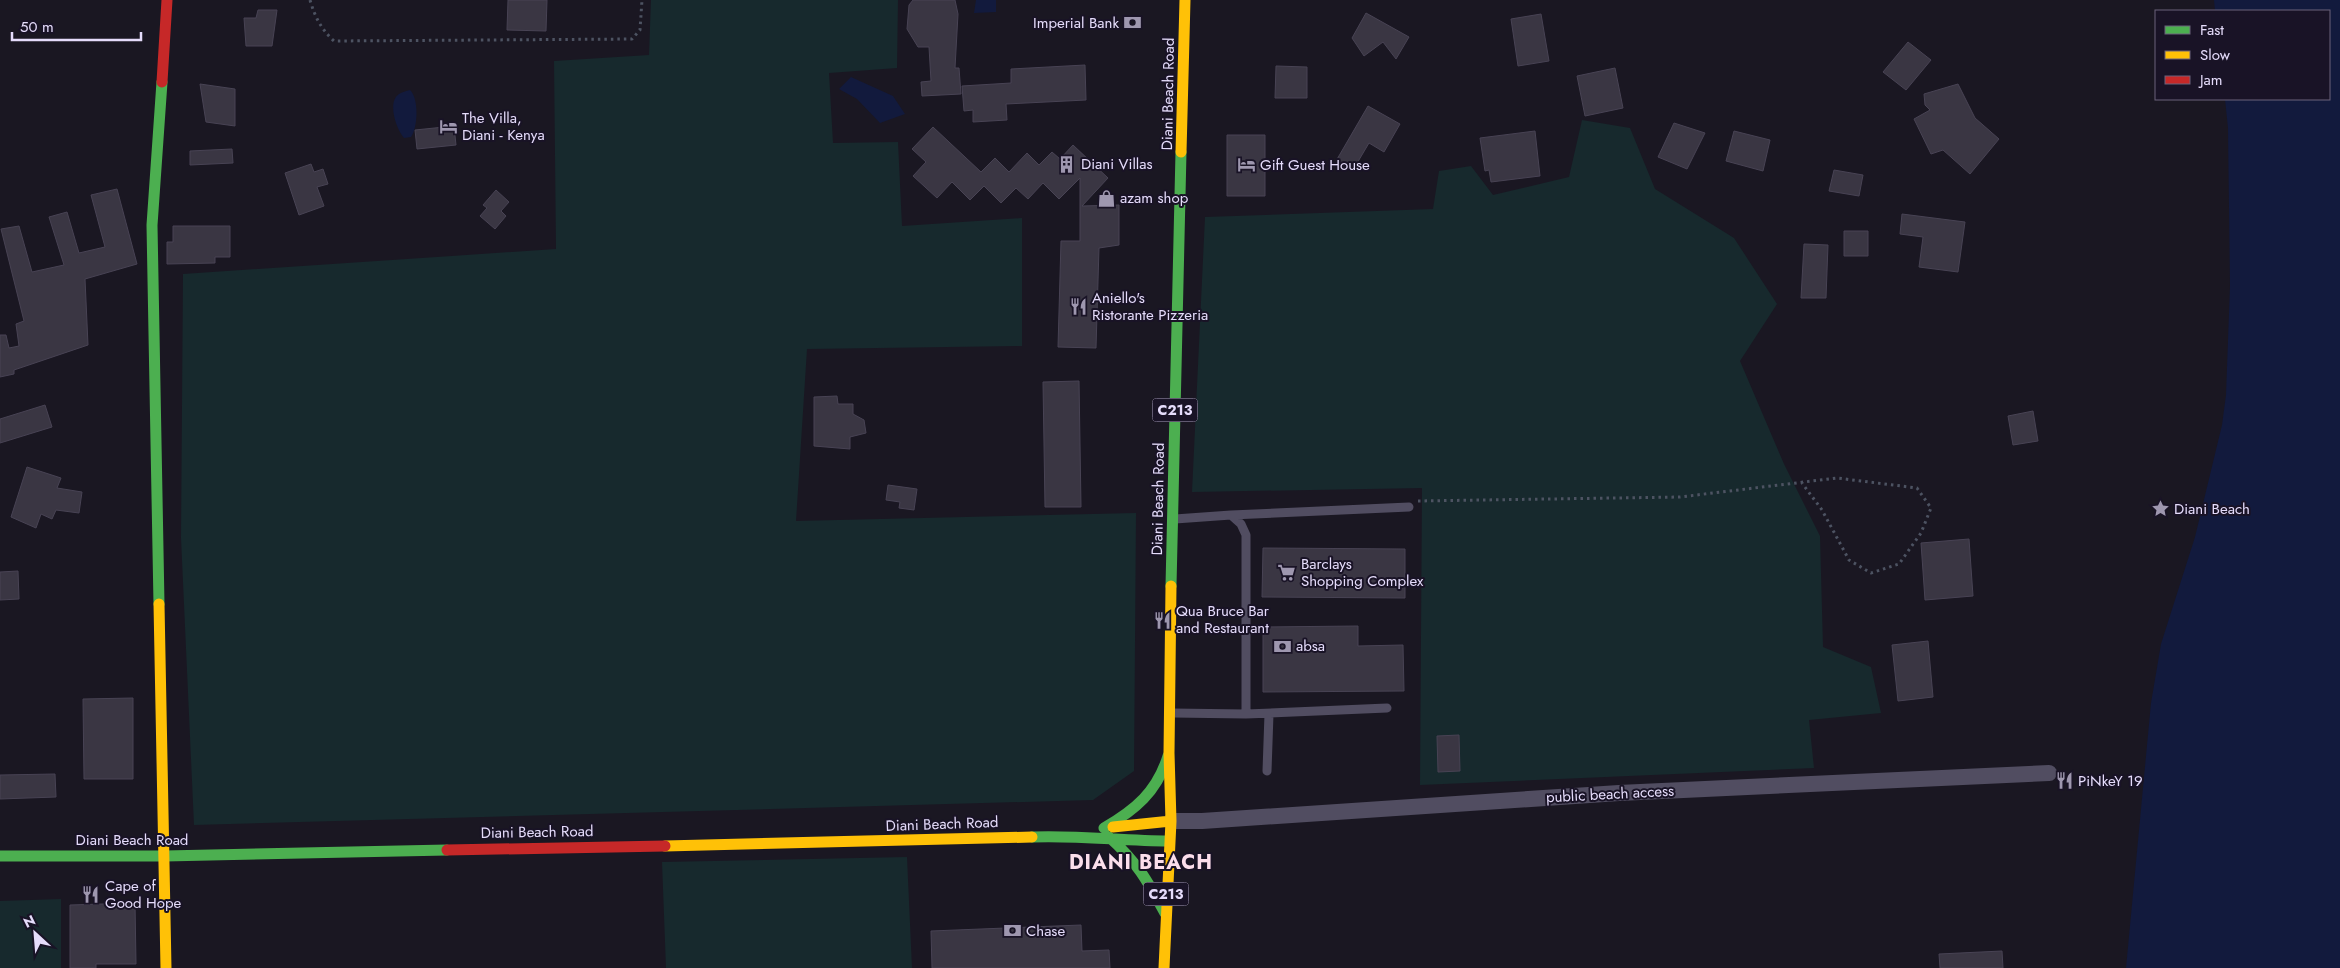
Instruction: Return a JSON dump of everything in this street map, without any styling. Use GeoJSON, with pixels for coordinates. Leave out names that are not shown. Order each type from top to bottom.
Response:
{"type":"FeatureCollection","features":[{"type":"Feature","properties":{"kind":"main road"},"geometry":{"type":"LineString","coordinates":[[166,968],[152,225],[167,0]]}},
{"type":"Feature","properties":{"kind":"main road","name":"Diani Beach Road"},"geometry":{"type":"LineString","coordinates":[[1164,968],[1165,913],[1171,821],[1169,752],[1172,519],[1185,0]]}},
{"type":"Feature","properties":{"kind":"main road"},"geometry":{"type":"LineString","coordinates":[[1107,833],[1145,801],[1164,775],[1169,752]]}},
{"type":"Feature","properties":{"kind":"main road"},"geometry":{"type":"LineString","coordinates":[[1107,833],[1171,821]]}},
{"type":"Feature","properties":{"kind":"main road"},"geometry":{"type":"LineString","coordinates":[[1107,833],[1128,841],[1169,841]]}},
{"type":"Feature","properties":{"kind":"main road"},"geometry":{"type":"LineString","coordinates":[[1107,833],[1140,869],[1165,913]]}},
{"type":"Feature","properties":{"kind":"main road","name":"Diani Beach Road"},"geometry":{"type":"LineString","coordinates":[[0,856],[165,856],[942,840],[1107,833]]}},
{"type":"Feature","properties":{"kind":"street","name":"public beach access"},"geometry":{"type":"LineString","coordinates":[[1171,821],[1202,821],[1619,793],[2049,773]]}},
{"type":"Feature","properties":{"kind":"street"},"geometry":{"type":"LineString","coordinates":[[1169,841],[1202,821]]}},
{"type":"Feature","properties":{"kind":"lane"},"geometry":{"type":"LineString","coordinates":[[1172,519],[1410,504]]}},
{"type":"Feature","properties":{"kind":"lane"},"geometry":{"type":"LineString","coordinates":[[1231,515],[1241,524],[1246,535],[1246,714]]}},
{"type":"Feature","properties":{"kind":"lane"},"geometry":{"type":"LineString","coordinates":[[1170,713],[1269,714],[1387,708]]}},
{"type":"Feature","properties":{"kind":"lane"},"geometry":{"type":"LineString","coordinates":[[1267,771],[1269,714]]}},
{"type":"Feature","properties":{"kind":"path"},"geometry":{"type":"LineString","coordinates":[[310,0],[314,15],[322,30],[334,41],[344,41],[632,39],[640,30],[642,0]]}},
{"type":"Feature","properties":{"kind":"path"},"geometry":{"type":"LineString","coordinates":[[1410,504],[1680,497],[1837,478],[1917,488],[1931,508],[1921,533],[1898,564],[1871,573],[1849,560],[1822,510],[1802,483]]}},
{"type":"Feature","properties":{"kind":"shaded area"},"geometry":{"type":"Polygon","coordinates":[[[651,0],[898,0],[897,68],[829,73],[833,143],[898,142],[902,226],[1022,218],[1022,346],[807,349],[796,521],[1136,513],[1134,771],[1093,800],[194,825],[181,538],[183,274],[556,249],[554,61],[649,55],[651,0]]]}},
{"type":"Feature","properties":{"kind":"shaded area"},"geometry":{"type":"Polygon","coordinates":[[[1582,120],[1630,128],[1655,189],[1734,238],[1777,304],[1740,361],[1784,464],[1820,536],[1823,647],[1871,667],[1881,713],[1809,720],[1814,768],[1420,785],[1422,488],[1192,492],[1205,217],[1433,209],[1439,171],[1471,166],[1493,195],[1569,177],[1582,120]]]}},
{"type":"Feature","properties":{"kind":"shaded area"},"geometry":{"type":"Polygon","coordinates":[[[907,857],[912,968],[666,968],[662,862],[907,857]]]}},
{"type":"Feature","properties":{"kind":"shaded area"},"geometry":{"type":"Polygon","coordinates":[[[61,899],[61,968],[0,968],[0,901],[61,899]]]}},
{"type":"Feature","properties":{"kind":"water"},"geometry":{"type":"Polygon","coordinates":[[[976,0],[996,0],[996,12],[974,13],[976,0]]]}},
{"type":"Feature","properties":{"kind":"water"},"geometry":{"type":"Polygon","coordinates":[[[2214,0],[2340,0],[2340,968],[2126,968],[2151,703],[2161,644],[2195,537],[2222,425],[2226,395],[2230,286],[2228,128],[2225,100],[2330,100],[2330,10],[2215,10],[2214,0]]]}},
{"type":"Feature","properties":{"kind":"water"},"geometry":{"type":"Polygon","coordinates":[[[851,77],[893,96],[905,114],[880,123],[857,99],[839,89],[851,77]]]}},
{"type":"Feature","properties":{"kind":"water"},"geometry":{"type":"Polygon","coordinates":[[[410,90],[415,99],[416,120],[411,137],[404,138],[398,128],[393,109],[395,98],[399,94],[410,90]]]}},
{"type":"Feature","properties":{"kind":"building"},"geometry":{"type":"Polygon","coordinates":[[[508,0],[547,0],[546,31],[507,30],[508,0]]]}},
{"type":"Feature","properties":{"kind":"building"},"geometry":{"type":"Polygon","coordinates":[[[913,0],[955,0],[958,14],[955,68],[959,68],[961,94],[922,96],[921,82],[931,81],[929,47],[918,47],[907,29],[909,5],[913,0]]]}},
{"type":"Feature","properties":{"kind":"building"},"geometry":{"type":"Polygon","coordinates":[[[258,10],[277,10],[272,46],[246,46],[244,18],[256,18],[258,10]]]}},
{"type":"Feature","properties":{"kind":"building"},"geometry":{"type":"Polygon","coordinates":[[[1366,13],[1409,37],[1396,59],[1383,42],[1364,56],[1352,38],[1366,13]]]}},
{"type":"Feature","properties":{"kind":"building"},"geometry":{"type":"Polygon","coordinates":[[[1541,14],[1549,61],[1518,66],[1511,19],[1541,14]]]}},
{"type":"Feature","properties":{"kind":"building"},"geometry":{"type":"Polygon","coordinates":[[[1908,42],[1931,60],[1906,90],[1883,72],[1908,42]]]}},
{"type":"Feature","properties":{"kind":"building"},"geometry":{"type":"Polygon","coordinates":[[[1085,65],[1086,100],[1006,104],[1007,120],[973,122],[973,110],[964,111],[962,86],[1011,83],[1011,69],[1085,65]]]}},
{"type":"Feature","properties":{"kind":"building"},"geometry":{"type":"Polygon","coordinates":[[[1276,66],[1307,67],[1307,98],[1275,98],[1276,66]]]}},
{"type":"Feature","properties":{"kind":"building"},"geometry":{"type":"Polygon","coordinates":[[[1615,68],[1623,108],[1585,116],[1577,76],[1615,68]]]}},
{"type":"Feature","properties":{"kind":"building"},"geometry":{"type":"Polygon","coordinates":[[[200,84],[235,89],[235,126],[206,122],[200,84]]]}},
{"type":"Feature","properties":{"kind":"building"},"geometry":{"type":"Polygon","coordinates":[[[1958,84],[1975,118],[1999,139],[1970,174],[1943,150],[1931,154],[1914,119],[1930,110],[1925,105],[1924,94],[1958,84]]]}},
{"type":"Feature","properties":{"kind":"building"},"geometry":{"type":"Polygon","coordinates":[[[1368,106],[1400,124],[1384,152],[1369,143],[1353,170],[1336,161],[1368,106]]]}},
{"type":"Feature","properties":{"kind":"building"},"geometry":{"type":"Polygon","coordinates":[[[1674,123],[1705,133],[1687,169],[1658,157],[1674,123]]]}},
{"type":"Feature","properties":{"kind":"building"},"geometry":{"type":"Polygon","coordinates":[[[454,126],[456,145],[417,149],[415,130],[454,126]]]}},
{"type":"Feature","properties":{"kind":"building"},"geometry":{"type":"Polygon","coordinates":[[[933,127],[981,172],[995,158],[1009,172],[1027,153],[1039,165],[1052,152],[1060,159],[1073,145],[1108,178],[1082,206],[1119,205],[1119,245],[1099,248],[1096,348],[1058,347],[1061,241],[1080,241],[1080,178],[1059,199],[1043,183],[1028,199],[1016,188],[1001,203],[984,186],[970,200],[952,182],[937,198],[913,176],[926,162],[912,149],[933,127]]]}},
{"type":"Feature","properties":{"kind":"building"},"geometry":{"type":"Polygon","coordinates":[[[1535,131],[1540,176],[1491,182],[1489,170],[1485,171],[1480,138],[1535,131]]]}},
{"type":"Feature","properties":{"kind":"building"},"geometry":{"type":"Polygon","coordinates":[[[1734,131],[1770,140],[1763,171],[1726,161],[1734,131]]]}},
{"type":"Feature","properties":{"kind":"building","name":"Gift Guest House"},"geometry":{"type":"Polygon","coordinates":[[[1227,135],[1265,135],[1265,196],[1227,196],[1227,135]]]}},
{"type":"Feature","properties":{"kind":"building"},"geometry":{"type":"Polygon","coordinates":[[[232,149],[233,163],[190,165],[190,151],[232,149]]]}},
{"type":"Feature","properties":{"kind":"building"},"geometry":{"type":"Polygon","coordinates":[[[311,164],[314,172],[323,169],[328,184],[317,187],[324,206],[299,215],[285,173],[311,164]]]}},
{"type":"Feature","properties":{"kind":"building"},"geometry":{"type":"Polygon","coordinates":[[[1834,170],[1863,175],[1859,196],[1829,191],[1834,170]]]}},
{"type":"Feature","properties":{"kind":"building"},"geometry":{"type":"Polygon","coordinates":[[[117,189],[137,264],[85,279],[88,345],[14,370],[14,374],[0,377],[0,335],[6,335],[9,348],[19,346],[16,324],[24,321],[1,229],[19,226],[32,272],[64,265],[49,217],[67,212],[79,253],[105,247],[91,195],[117,189]]]}},
{"type":"Feature","properties":{"kind":"building"},"geometry":{"type":"Polygon","coordinates":[[[496,190],[509,202],[501,211],[506,216],[495,229],[480,216],[487,208],[483,205],[496,190]]]}},
{"type":"Feature","properties":{"kind":"building"},"geometry":{"type":"Polygon","coordinates":[[[1902,214],[1965,222],[1958,272],[1919,267],[1923,237],[1900,234],[1902,214]]]}},
{"type":"Feature","properties":{"kind":"building"},"geometry":{"type":"Polygon","coordinates":[[[173,226],[230,226],[230,257],[215,257],[215,263],[167,264],[167,242],[173,242],[173,226]]]}},
{"type":"Feature","properties":{"kind":"building"},"geometry":{"type":"Polygon","coordinates":[[[1844,231],[1868,231],[1868,256],[1844,256],[1844,231]]]}},
{"type":"Feature","properties":{"kind":"building"},"geometry":{"type":"Polygon","coordinates":[[[1804,244],[1828,245],[1826,298],[1801,298],[1804,244]]]}},
{"type":"Feature","properties":{"kind":"building"},"geometry":{"type":"Polygon","coordinates":[[[1079,381],[1081,507],[1045,507],[1043,382],[1079,381]]]}},
{"type":"Feature","properties":{"kind":"building"},"geometry":{"type":"Polygon","coordinates":[[[837,396],[838,404],[853,404],[853,414],[864,420],[866,433],[850,437],[850,449],[814,446],[814,397],[837,396]]]}},
{"type":"Feature","properties":{"kind":"building"},"geometry":{"type":"Polygon","coordinates":[[[45,405],[52,427],[0,443],[0,419],[45,405]]]}},
{"type":"Feature","properties":{"kind":"building"},"geometry":{"type":"Polygon","coordinates":[[[2033,411],[2038,441],[2013,445],[2008,416],[2033,411]]]}},
{"type":"Feature","properties":{"kind":"building"},"geometry":{"type":"Polygon","coordinates":[[[27,467],[61,478],[57,488],[82,492],[79,513],[56,510],[52,519],[41,514],[36,528],[11,517],[27,467]]]}},
{"type":"Feature","properties":{"kind":"building"},"geometry":{"type":"Polygon","coordinates":[[[888,485],[917,489],[914,510],[899,508],[900,502],[886,500],[888,485]]]}},
{"type":"Feature","properties":{"kind":"building"},"geometry":{"type":"Polygon","coordinates":[[[1969,539],[1973,596],[1925,600],[1921,543],[1969,539]]]}},
{"type":"Feature","properties":{"kind":"building"},"geometry":{"type":"Polygon","coordinates":[[[1263,548],[1405,549],[1405,598],[1262,597],[1263,548]]]}},
{"type":"Feature","properties":{"kind":"building"},"geometry":{"type":"Polygon","coordinates":[[[18,571],[19,599],[0,600],[0,572],[18,571]]]}},
{"type":"Feature","properties":{"kind":"building"},"geometry":{"type":"Polygon","coordinates":[[[1358,626],[1358,646],[1403,645],[1404,691],[1263,692],[1263,627],[1358,626]]]}},
{"type":"Feature","properties":{"kind":"building"},"geometry":{"type":"Polygon","coordinates":[[[1928,641],[1933,697],[1898,701],[1892,645],[1928,641]]]}},
{"type":"Feature","properties":{"kind":"building"},"geometry":{"type":"Polygon","coordinates":[[[133,698],[133,779],[84,779],[83,699],[133,698]]]}},
{"type":"Feature","properties":{"kind":"building"},"geometry":{"type":"Polygon","coordinates":[[[1459,735],[1460,771],[1438,772],[1437,736],[1459,735]]]}},
{"type":"Feature","properties":{"kind":"building"},"geometry":{"type":"Polygon","coordinates":[[[55,774],[56,797],[0,799],[0,775],[55,774]]]}},
{"type":"Feature","properties":{"kind":"building"},"geometry":{"type":"Polygon","coordinates":[[[135,903],[136,964],[96,964],[96,968],[70,968],[70,905],[135,903]]]}},
{"type":"Feature","properties":{"kind":"building"},"geometry":{"type":"Polygon","coordinates":[[[1081,925],[1082,951],[1109,950],[1110,968],[932,968],[931,931],[1081,925]]]}},
{"type":"Feature","properties":{"kind":"building"},"geometry":{"type":"Polygon","coordinates":[[[2002,951],[2003,968],[1940,968],[1939,954],[2002,951]]]}},
{"type":"Feature","properties":{"kind":"traffic: fast"},"geometry":{"type":"LineString","coordinates":[[159,604],[152,225],[162,82]]}},
{"type":"Feature","properties":{"kind":"traffic: fast"},"geometry":{"type":"LineString","coordinates":[[1171,586],[1181,152]]}},
{"type":"Feature","properties":{"kind":"traffic: fast"},"geometry":{"type":"LineString","coordinates":[[1104,828],[1126,814],[1144,799],[1158,780],[1168,756]]}},
{"type":"Feature","properties":{"kind":"traffic: fast"},"geometry":{"type":"LineString","coordinates":[[1032,837],[1169,841]]}},
{"type":"Feature","properties":{"kind":"traffic: fast"},"geometry":{"type":"LineString","coordinates":[[1109,837],[1141,872],[1165,913]]}},
{"type":"Feature","properties":{"kind":"traffic: fast"},"geometry":{"type":"LineString","coordinates":[[0,856],[165,856],[447,850]]}},
{"type":"Feature","properties":{"kind":"traffic: slow"},"geometry":{"type":"LineString","coordinates":[[1181,152],[1185,0]]}},
{"type":"Feature","properties":{"kind":"traffic: slow"},"geometry":{"type":"LineString","coordinates":[[1164,968],[1171,821],[1169,753],[1171,586]]}},
{"type":"Feature","properties":{"kind":"traffic: slow"},"geometry":{"type":"LineString","coordinates":[[159,604],[166,968]]}},
{"type":"Feature","properties":{"kind":"traffic: slow"},"geometry":{"type":"LineString","coordinates":[[1113,827],[1171,821]]}},
{"type":"Feature","properties":{"kind":"traffic: slow"},"geometry":{"type":"LineString","coordinates":[[665,846],[1032,837]]}},
{"type":"Feature","properties":{"kind":"traffic: jam"},"geometry":{"type":"LineString","coordinates":[[162,82],[167,0]]}},
{"type":"Feature","properties":{"kind":"traffic: jam"},"geometry":{"type":"LineString","coordinates":[[447,850],[665,846]]}},
{"type":"Feature","properties":{"kind":"place","name":"Imperial Bank"},"geometry":{"type":"Point","coordinates":[1133,23]}},
{"type":"Feature","properties":{"kind":"place","name":"The Villa, Diani - Kenya"},"geometry":{"type":"Point","coordinates":[448,127]}},
{"type":"Feature","properties":{"kind":"place","name":"Diani Villas"},"geometry":{"type":"Point","coordinates":[1067,164]}},
{"type":"Feature","properties":{"kind":"place","name":"Gift Guest House"},"geometry":{"type":"Point","coordinates":[1246,165]}},
{"type":"Feature","properties":{"kind":"place","name":"azam shop"},"geometry":{"type":"Point","coordinates":[1106,198]}},
{"type":"Feature","properties":{"kind":"place","name":"Aniello's Ristorante Pizzeria"},"geometry":{"type":"Point","coordinates":[1078,307]}},
{"type":"Feature","properties":{"kind":"place","name":"Diani Beach"},"geometry":{"type":"Point","coordinates":[2160,509]}},
{"type":"Feature","properties":{"kind":"place","name":"Barclays Shopping Complex"},"geometry":{"type":"Point","coordinates":[1287,573]}},
{"type":"Feature","properties":{"kind":"place","name":"Qua Bruce Bar and Restaurant"},"geometry":{"type":"Point","coordinates":[1162,620]}},
{"type":"Feature","properties":{"kind":"place","name":"absa"},"geometry":{"type":"Point","coordinates":[1282,646]}},
{"type":"Feature","properties":{"kind":"place","name":"PiNkeY 19"},"geometry":{"type":"Point","coordinates":[2064,781]}},
{"type":"Feature","properties":{"kind":"place","name":"Cape of Good Hope"},"geometry":{"type":"Point","coordinates":[91,895]}},
{"type":"Feature","properties":{"kind":"place","name":"Chase"},"geometry":{"type":"Point","coordinates":[1012,931]}},
{"type":"Feature","properties":{"kind":"district","name":"DIANI BEACH"},"geometry":{"type":"Point","coordinates":[1141,862]}}]}
